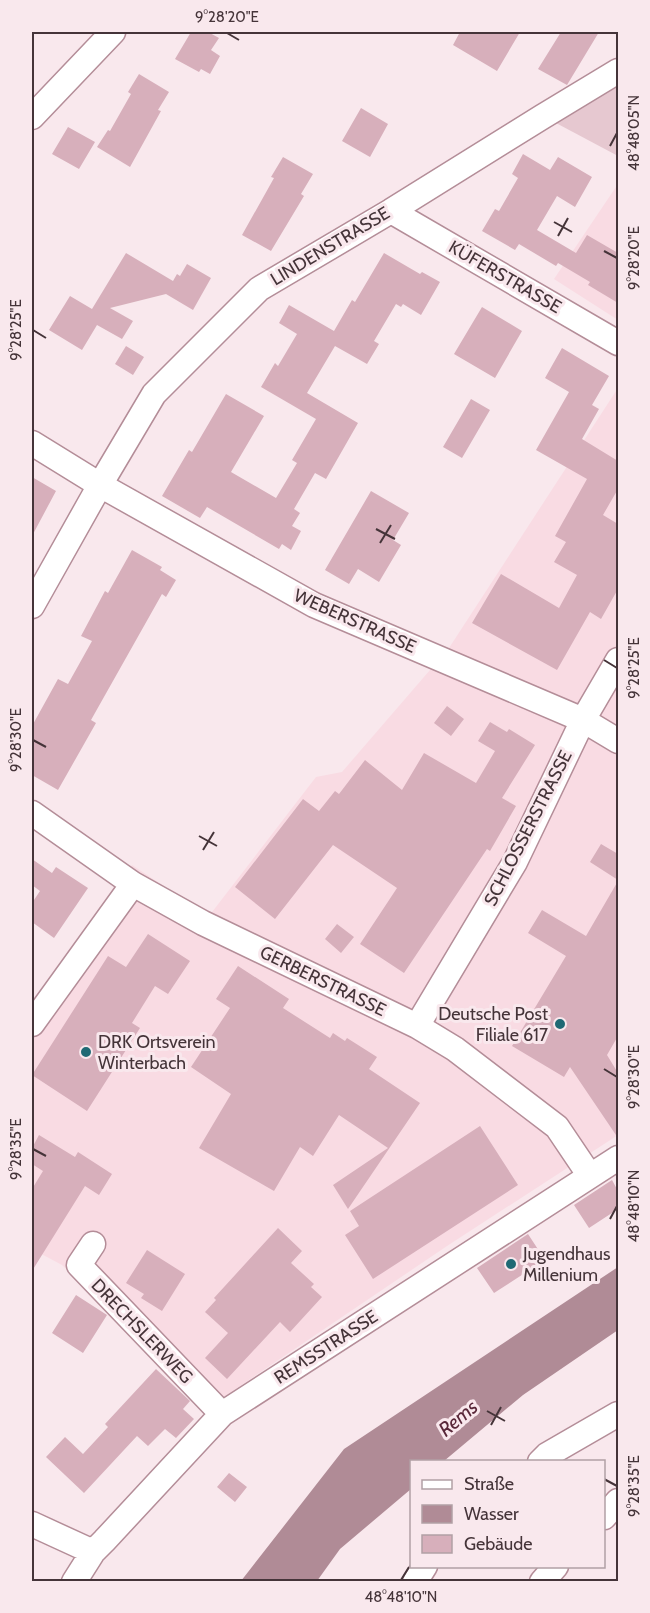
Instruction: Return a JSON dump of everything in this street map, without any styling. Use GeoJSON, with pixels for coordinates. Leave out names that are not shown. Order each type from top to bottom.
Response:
{"type":"FeatureCollection","features":[{"type":"Feature","properties":{"kind":"street"},"geometry":{"type":"LineString","coordinates":[[32,117],[113,32]]}},
{"type":"Feature","properties":{"kind":"street","name":"LINDENSTRASSE"},"geometry":{"type":"LineString","coordinates":[[32,606],[154,394],[259,289],[391,211],[618,71]]}},
{"type":"Feature","properties":{"kind":"street","name":"KÜFERSTRASSE"},"geometry":{"type":"LineString","coordinates":[[391,211],[618,343]]}},
{"type":"Feature","properties":{"kind":"street"},"geometry":{"type":"LineString","coordinates":[[32,443],[100,485]]}},
{"type":"Feature","properties":{"kind":"street","name":"WEBERSTRASSE"},"geometry":{"type":"LineString","coordinates":[[100,485],[314,605],[583,720],[618,741]]}},
{"type":"Feature","properties":{"kind":"street","name":"SCHLOSSERSTRASSE"},"geometry":{"type":"LineString","coordinates":[[417,1026],[515,862],[583,720],[618,660]]}},
{"type":"Feature","properties":{"kind":"street","name":"GERBERSTRASSE"},"geometry":{"type":"LineString","coordinates":[[32,813],[133,884],[203,923],[417,1026],[455,1048],[557,1127],[590,1176]]}},
{"type":"Feature","properties":{"kind":"street"},"geometry":{"type":"LineString","coordinates":[[32,1024],[133,884]]}},
{"type":"Feature","properties":{"kind":"street","name":"REMSSTRASSE"},"geometry":{"type":"LineString","coordinates":[[74,1581],[93,1552],[222,1414],[618,1158]]}},
{"type":"Feature","properties":{"kind":"street","name":"DRECHSLERWEG"},"geometry":{"type":"LineString","coordinates":[[93,1244],[79,1265],[222,1414]]}},
{"type":"Feature","properties":{"kind":"street"},"geometry":{"type":"LineString","coordinates":[[541,1460],[618,1414]]}},
{"type":"Feature","properties":{"kind":"street"},"geometry":{"type":"LineString","coordinates":[[605,1515],[618,1501]]}},
{"type":"Feature","properties":{"kind":"street"},"geometry":{"type":"LineString","coordinates":[[32,1524],[93,1552]]}},
{"type":"Feature","properties":{"kind":"street"},"geometry":{"type":"LineString","coordinates":[[416,1581],[424,1568]]}},
{"type":"Feature","properties":{"kind":"street"},"geometry":{"type":"LineString","coordinates":[[542,1581],[554,1568]]}},
{"type":"Feature","properties":{"kind":"shaded area"},"geometry":{"type":"Polygon","coordinates":[[[618,84],[618,156],[556,123],[618,84]]]}},
{"type":"Feature","properties":{"kind":"shaded area"},"geometry":{"type":"Polygon","coordinates":[[[618,184],[618,320],[554,279],[618,184]]]}},
{"type":"Feature","properties":{"kind":"shaded area"},"geometry":{"type":"Polygon","coordinates":[[[618,388],[618,1135],[447,1246],[212,1405],[62,1265],[32,1249],[32,1023],[132,865],[209,916],[316,777],[342,772],[449,648],[618,388]]]}},
{"type":"Feature","properties":{"kind":"water","name":"Rems"},"geometry":{"type":"Polygon","coordinates":[[[618,1267],[618,1330],[523,1395],[445,1460],[410,1460],[410,1490],[340,1549],[317,1581],[241,1581],[344,1449],[618,1267]]]}},
{"type":"Feature","properties":{"kind":"building"},"geometry":{"type":"Polygon","coordinates":[[[191,32],[208,32],[219,38],[211,50],[220,56],[210,74],[201,69],[199,72],[175,59],[191,32]]]}},
{"type":"Feature","properties":{"kind":"building"},"geometry":{"type":"Polygon","coordinates":[[[460,32],[520,32],[497,71],[453,45],[460,32]]]}},
{"type":"Feature","properties":{"kind":"building"},"geometry":{"type":"Polygon","coordinates":[[[561,32],[599,32],[567,85],[538,69],[561,32]]]}},
{"type":"Feature","properties":{"kind":"building"},"geometry":{"type":"Polygon","coordinates":[[[139,74],[169,92],[130,167],[97,147],[108,130],[110,131],[131,94],[128,92],[139,74]]]}},
{"type":"Feature","properties":{"kind":"building"},"geometry":{"type":"Polygon","coordinates":[[[361,108],[388,124],[370,157],[342,141],[361,108]]]}},
{"type":"Feature","properties":{"kind":"building"},"geometry":{"type":"Polygon","coordinates":[[[68,127],[95,142],[79,169],[52,154],[68,127]]]}},
{"type":"Feature","properties":{"kind":"building"},"geometry":{"type":"Polygon","coordinates":[[[523,154],[550,170],[558,157],[592,177],[575,207],[557,196],[537,230],[576,253],[587,235],[618,253],[618,303],[588,285],[590,282],[558,263],[556,266],[519,244],[515,250],[482,231],[495,209],[499,211],[518,178],[512,174],[523,154]]]}},
{"type":"Feature","properties":{"kind":"building"},"geometry":{"type":"Polygon","coordinates":[[[283,157],[313,174],[301,194],[304,196],[271,251],[242,235],[274,178],[271,177],[283,157]]]}},
{"type":"Feature","properties":{"kind":"building"},"geometry":{"type":"Polygon","coordinates":[[[126,253],[173,281],[177,274],[180,276],[187,264],[211,278],[193,310],[166,294],[110,308],[133,321],[122,339],[97,325],[82,350],[49,330],[70,296],[92,309],[126,253]]]}},
{"type":"Feature","properties":{"kind":"building"},"geometry":{"type":"Polygon","coordinates":[[[384,253],[420,274],[422,272],[440,282],[421,315],[403,304],[401,307],[396,304],[374,341],[379,344],[367,364],[335,346],[307,393],[358,423],[326,479],[315,473],[294,509],[300,513],[292,526],[301,531],[291,550],[282,544],[279,549],[207,507],[200,518],[162,496],[189,450],[192,452],[226,394],[264,416],[231,472],[276,498],[297,463],[292,460],[316,419],[261,387],[275,363],[278,366],[297,334],[279,323],[289,305],[334,331],[352,300],[355,302],[384,253]]]}},
{"type":"Feature","properties":{"kind":"building"},"geometry":{"type":"Polygon","coordinates":[[[482,307],[522,331],[495,378],[454,354],[482,307]]]}},
{"type":"Feature","properties":{"kind":"building"},"geometry":{"type":"Polygon","coordinates":[[[126,346],[144,357],[133,375],[115,364],[126,346]]]}},
{"type":"Feature","properties":{"kind":"building"},"geometry":{"type":"Polygon","coordinates":[[[562,348],[609,376],[592,405],[599,409],[582,439],[618,461],[618,489],[603,515],[618,524],[618,589],[601,619],[590,612],[557,670],[472,623],[501,574],[559,608],[577,575],[554,562],[566,542],[555,536],[587,479],[536,450],[569,392],[545,378],[562,348]]]}},
{"type":"Feature","properties":{"kind":"building"},"geometry":{"type":"Polygon","coordinates":[[[471,399],[490,410],[462,458],[443,447],[471,399]]]}},
{"type":"Feature","properties":{"kind":"building"},"geometry":{"type":"Polygon","coordinates":[[[32,477],[56,491],[32,536],[32,477]]]}},
{"type":"Feature","properties":{"kind":"building"},"geometry":{"type":"Polygon","coordinates":[[[371,491],[409,513],[393,540],[401,545],[379,582],[358,569],[349,584],[325,570],[371,491]]]}},
{"type":"Feature","properties":{"kind":"building"},"geometry":{"type":"Polygon","coordinates":[[[132,550],[162,567],[160,570],[176,580],[166,597],[162,594],[91,720],[96,723],[58,790],[32,775],[32,726],[58,679],[68,684],[92,641],[81,636],[105,591],[108,593],[132,550]]]}},
{"type":"Feature","properties":{"kind":"building"},"geometry":{"type":"Polygon","coordinates":[[[447,706],[464,719],[451,736],[434,723],[447,706]]]}},
{"type":"Feature","properties":{"kind":"building"},"geometry":{"type":"Polygon","coordinates":[[[490,722],[507,732],[509,729],[535,745],[502,798],[516,806],[490,851],[487,849],[404,973],[360,944],[397,888],[333,845],[275,919],[235,887],[303,799],[319,811],[335,791],[339,794],[365,760],[402,790],[424,753],[476,783],[495,751],[478,741],[490,722]]]}},
{"type":"Feature","properties":{"kind":"building"},"geometry":{"type":"Polygon","coordinates":[[[601,844],[618,854],[618,880],[590,862],[601,844]]]}},
{"type":"Feature","properties":{"kind":"building"},"geometry":{"type":"Polygon","coordinates":[[[32,859],[52,873],[56,867],[88,888],[54,938],[32,922],[32,903],[40,891],[32,885],[32,859]]]}},
{"type":"Feature","properties":{"kind":"building"},"geometry":{"type":"Polygon","coordinates":[[[618,881],[618,1036],[607,1055],[618,1073],[618,1138],[570,1067],[564,1077],[512,1046],[566,956],[528,933],[542,910],[586,936],[618,881]]]}},
{"type":"Feature","properties":{"kind":"building"},"geometry":{"type":"Polygon","coordinates":[[[337,924],[354,937],[341,953],[325,939],[337,924]]]}},
{"type":"Feature","properties":{"kind":"building","name":"DRK Ortsverein Winterbach"},"geometry":{"type":"Polygon","coordinates":[[[148,934],[190,961],[168,994],[155,986],[132,1023],[140,1028],[87,1111],[32,1075],[108,956],[126,967],[148,934]]]}},
{"type":"Feature","properties":{"kind":"building"},"geometry":{"type":"Polygon","coordinates":[[[238,966],[289,999],[283,1008],[330,1038],[333,1033],[345,1041],[347,1038],[377,1057],[369,1069],[420,1103],[348,1209],[333,1185],[388,1148],[339,1115],[313,1156],[300,1147],[274,1191],[199,1148],[231,1094],[191,1067],[230,1008],[216,999],[238,966]]]}},
{"type":"Feature","properties":{"kind":"building"},"geometry":{"type":"Polygon","coordinates":[[[480,1126],[518,1185],[373,1279],[345,1235],[359,1226],[350,1211],[480,1126]]]}},
{"type":"Feature","properties":{"kind":"building"},"geometry":{"type":"Polygon","coordinates":[[[39,1135],[75,1157],[78,1152],[112,1174],[99,1195],[85,1186],[32,1271],[32,1189],[43,1171],[32,1164],[32,1148],[39,1135]]]}},
{"type":"Feature","properties":{"kind":"building"},"geometry":{"type":"Polygon","coordinates":[[[612,1180],[618,1191],[618,1209],[589,1228],[574,1205],[612,1180]]]}},
{"type":"Feature","properties":{"kind":"building"},"geometry":{"type":"Polygon","coordinates":[[[278,1228],[302,1251],[291,1263],[314,1284],[311,1287],[322,1297],[290,1332],[280,1322],[227,1379],[205,1358],[228,1333],[205,1312],[216,1300],[214,1298],[278,1228]]]}},
{"type":"Feature","properties":{"kind":"building","name":"Jugendhaus Millenium"},"geometry":{"type":"Polygon","coordinates":[[[528,1234],[545,1260],[494,1293],[477,1268],[528,1234]]]}},
{"type":"Feature","properties":{"kind":"building"},"geometry":{"type":"Polygon","coordinates":[[[147,1250],[185,1274],[162,1311],[141,1298],[144,1294],[126,1283],[147,1250]]]}},
{"type":"Feature","properties":{"kind":"building"},"geometry":{"type":"Polygon","coordinates":[[[76,1295],[107,1315],[83,1353],[52,1333],[76,1295]]]}},
{"type":"Feature","properties":{"kind":"building"},"geometry":{"type":"Polygon","coordinates":[[[156,1369],[190,1401],[183,1409],[194,1419],[176,1438],[165,1429],[148,1446],[137,1436],[84,1493],[46,1457],[65,1437],[83,1454],[108,1427],[105,1424],[156,1369]]]}},
{"type":"Feature","properties":{"kind":"building"},"geometry":{"type":"Polygon","coordinates":[[[229,1473],[247,1487],[235,1502],[217,1487],[229,1473]]]}},
{"type":"Feature","properties":{"kind":"place","name":"Deutsche Post Filiale 617"},"geometry":{"type":"Point","coordinates":[560,1024]}},
{"type":"Feature","properties":{"kind":"place","name":"DRK Ortsverein Winterbach"},"geometry":{"type":"Point","coordinates":[86,1052]}},
{"type":"Feature","properties":{"kind":"place","name":"Jugendhaus Millenium"},"geometry":{"type":"Point","coordinates":[511,1264]}}]}
